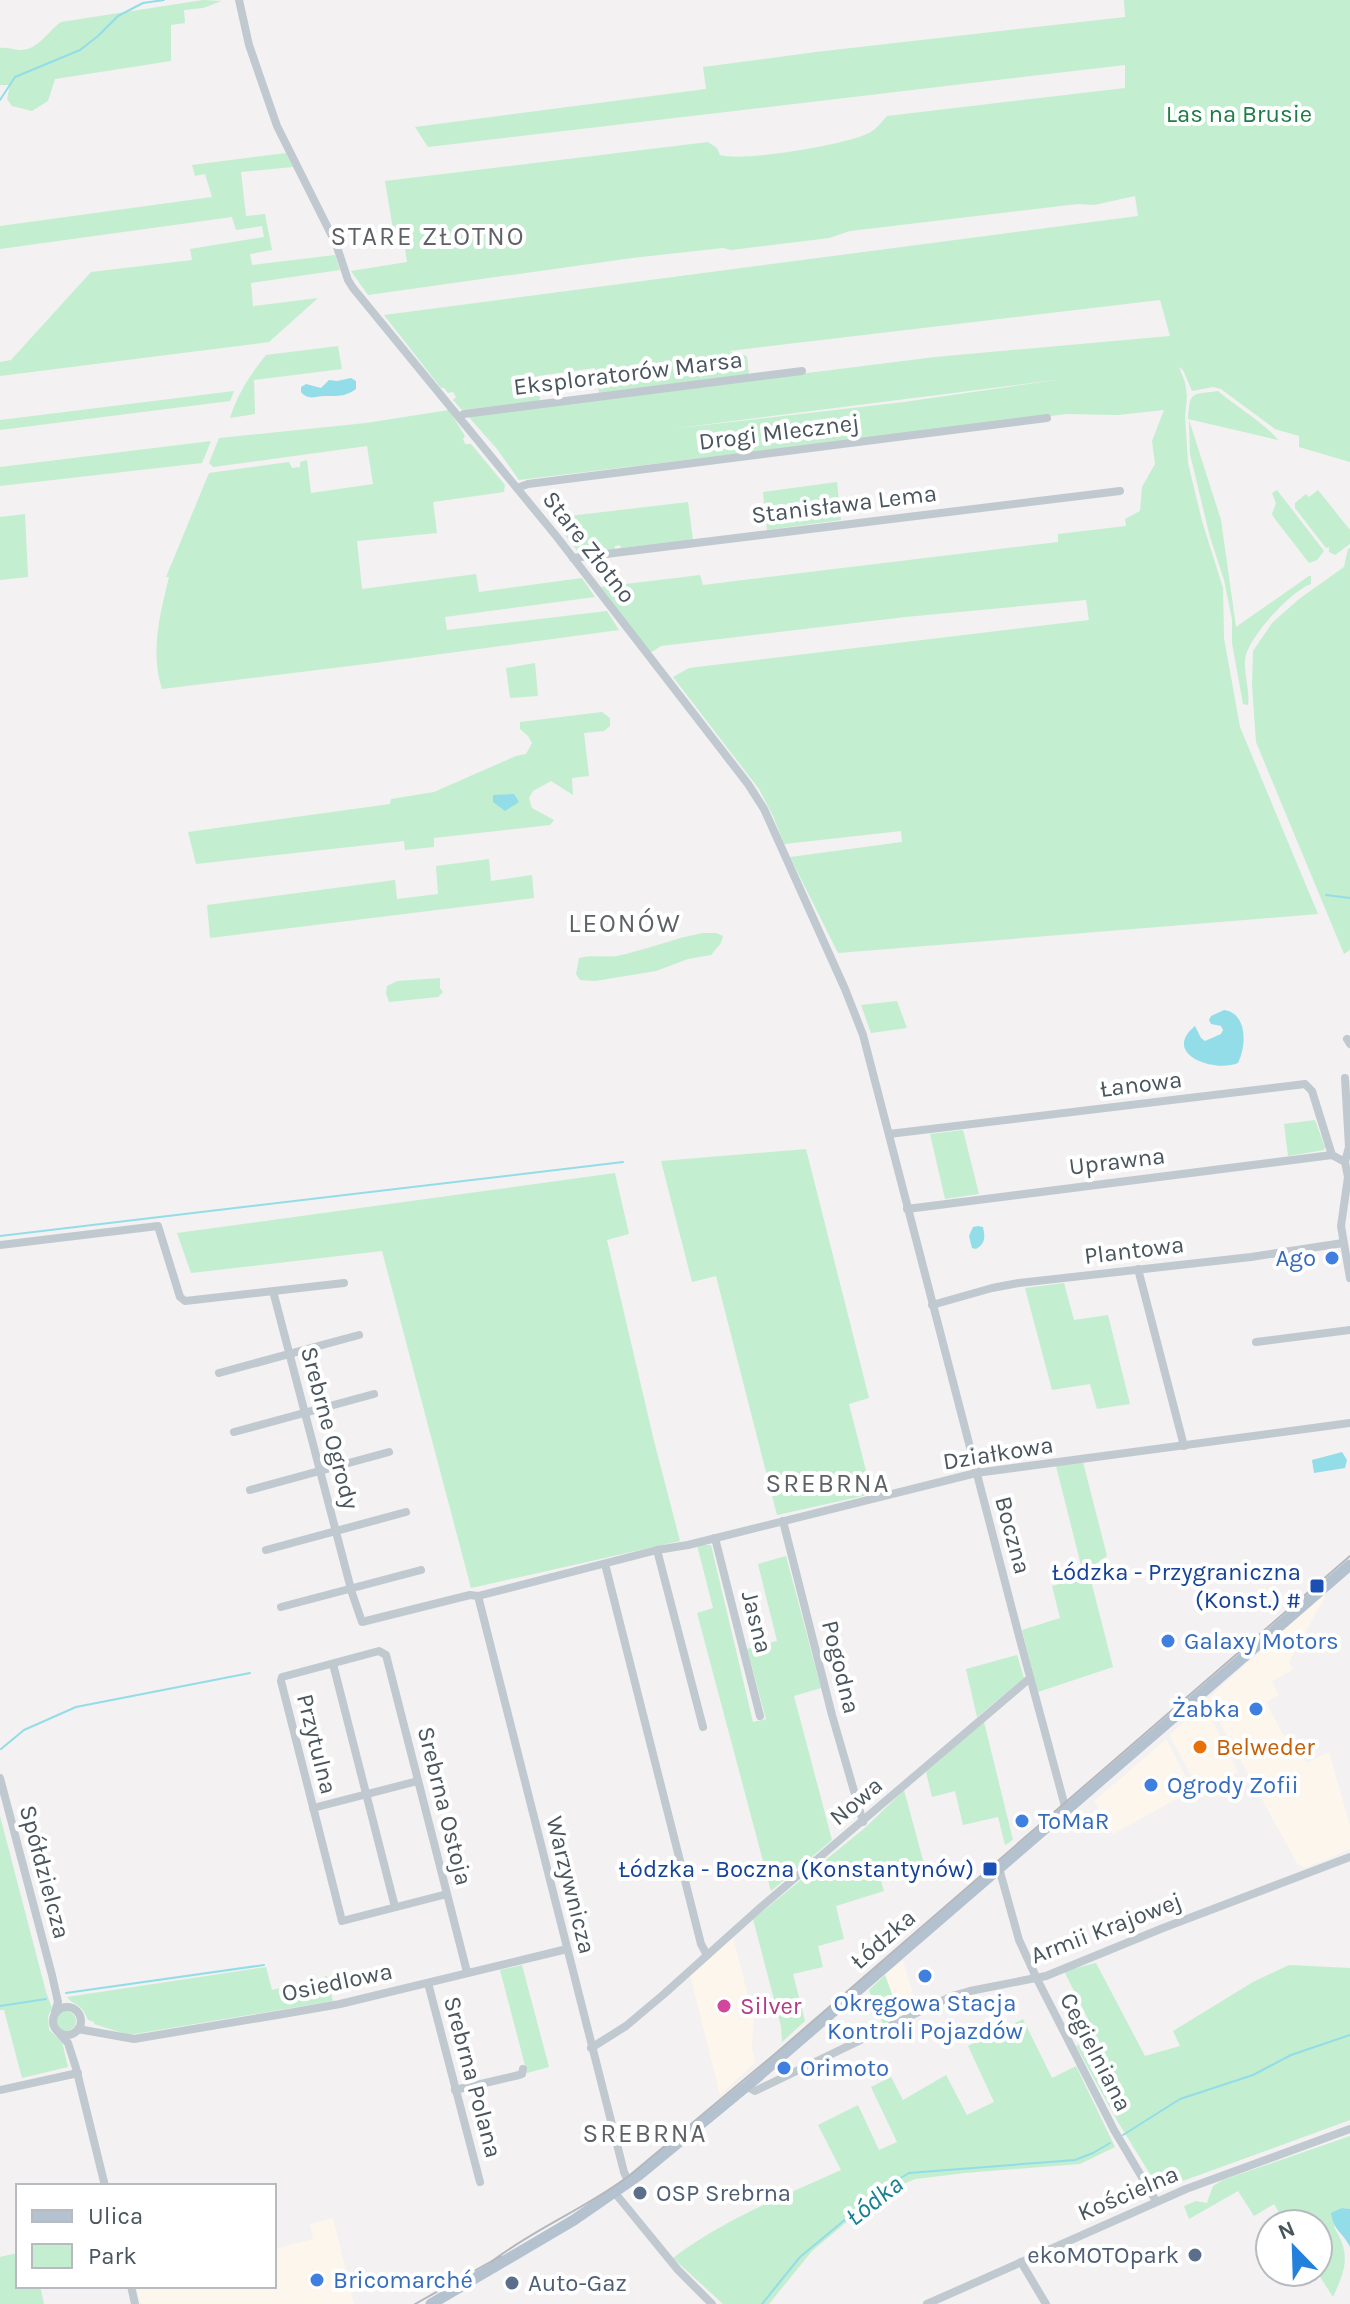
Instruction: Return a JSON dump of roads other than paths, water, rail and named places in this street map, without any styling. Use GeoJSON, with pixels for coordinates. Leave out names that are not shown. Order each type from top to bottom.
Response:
{"type":"FeatureCollection","features":[{"type":"Feature","properties":{"kind":"main road","name":"Łódzka"},"geometry":{"type":"LineString","coordinates":[[431,2304],[574,2220],[629,2183],[746,2086],[1350,1565]]}},
{"type":"Feature","properties":{"kind":"street","name":"Stare Złotno"},"geometry":{"type":"LineString","coordinates":[[239,0],[249,45],[274,119],[336,244],[348,280],[573,558],[748,784],[764,809],[856,1013],[889,1132]]}},
{"type":"Feature","properties":{"kind":"street","name":"Eksploratorów Marsa"},"geometry":{"type":"LineString","coordinates":[[459,417],[493,410],[802,371]]}},
{"type":"Feature","properties":{"kind":"street","name":"Drogi Mlecznej"},"geometry":{"type":"LineString","coordinates":[[517,488],[528,484],[1047,418]]}},
{"type":"Feature","properties":{"kind":"street","name":"Stanisława Lema"},"geometry":{"type":"LineString","coordinates":[[573,558],[1120,491]]}},
{"type":"Feature","properties":{"kind":"street"},"geometry":{"type":"LineString","coordinates":[[1345,1078],[1349,1147],[1345,1162],[1348,1177],[1341,1226],[1350,1278]]}},
{"type":"Feature","properties":{"kind":"street","name":"Łanowa"},"geometry":{"type":"LineString","coordinates":[[889,1132],[1305,1084],[1312,1091],[1332,1155]]}},
{"type":"Feature","properties":{"kind":"street","name":"Boczna"},"geometry":{"type":"LineString","coordinates":[[889,1132],[1066,1810]]}},
{"type":"Feature","properties":{"kind":"street"},"geometry":{"type":"LineString","coordinates":[[1332,1155],[1345,1162]]}},
{"type":"Feature","properties":{"kind":"street","name":"Uprawna"},"geometry":{"type":"LineString","coordinates":[[907,1209],[1332,1155]]}},
{"type":"Feature","properties":{"kind":"street"},"geometry":{"type":"LineString","coordinates":[[0,1245],[158,1226],[182,1300],[344,1283]]}},
{"type":"Feature","properties":{"kind":"street","name":"Plantowa"},"geometry":{"type":"LineString","coordinates":[[932,1305],[1019,1283],[1251,1257],[1343,1243]]}},
{"type":"Feature","properties":{"kind":"street"},"geometry":{"type":"LineString","coordinates":[[1138,1269],[1184,1446]]}},
{"type":"Feature","properties":{"kind":"street","name":"Srebrne Ogrody"},"geometry":{"type":"LineString","coordinates":[[273,1291],[362,1622],[470,1595],[478,1596]]}},
{"type":"Feature","properties":{"kind":"street"},"geometry":{"type":"LineString","coordinates":[[1256,1342],[1350,1330]]}},
{"type":"Feature","properties":{"kind":"street"},"geometry":{"type":"LineString","coordinates":[[219,1373],[359,1335]]}},
{"type":"Feature","properties":{"kind":"street"},"geometry":{"type":"LineString","coordinates":[[234,1432],[374,1394]]}},
{"type":"Feature","properties":{"kind":"street","name":"Działkowa"},"geometry":{"type":"LineString","coordinates":[[478,1596],[976,1473],[1350,1423]]}},
{"type":"Feature","properties":{"kind":"street"},"geometry":{"type":"LineString","coordinates":[[250,1490],[389,1452]]}},
{"type":"Feature","properties":{"kind":"street"},"geometry":{"type":"LineString","coordinates":[[266,1550],[406,1512]]}},
{"type":"Feature","properties":{"kind":"street","name":"Pogodna"},"geometry":{"type":"LineString","coordinates":[[783,1521],[832,1715],[863,1822]]}},
{"type":"Feature","properties":{"kind":"street","name":"Jasna"},"geometry":{"type":"LineString","coordinates":[[715,1538],[760,1716]]}},
{"type":"Feature","properties":{"kind":"street"},"geometry":{"type":"LineString","coordinates":[[657,1550],[703,1727]]}},
{"type":"Feature","properties":{"kind":"street"},"geometry":{"type":"LineString","coordinates":[[605,1564],[701,1944],[707,1955]]}},
{"type":"Feature","properties":{"kind":"street"},"geometry":{"type":"LineString","coordinates":[[281,1607],[421,1570]]}},
{"type":"Feature","properties":{"kind":"street","name":"Warzywnicza"},"geometry":{"type":"LineString","coordinates":[[478,1596],[591,2048],[629,2183]]}},
{"type":"Feature","properties":{"kind":"street","name":"Przytulna"},"geometry":{"type":"LineString","coordinates":[[382,1651],[281,1679],[342,1921],[395,1907]]}},
{"type":"Feature","properties":{"kind":"street","name":"Srebrna Ostoja"},"geometry":{"type":"LineString","coordinates":[[382,1651],[386,1655],[467,1972]]}},
{"type":"Feature","properties":{"kind":"street"},"geometry":{"type":"LineString","coordinates":[[333,1664],[395,1907],[447,1894]]}},
{"type":"Feature","properties":{"kind":"street","name":"Nowa"},"geometry":{"type":"LineString","coordinates":[[591,2048],[626,2026],[1030,1678]]}},
{"type":"Feature","properties":{"kind":"street","name":"Spółdzielcza"},"geometry":{"type":"LineString","coordinates":[[0,1778],[52,1975]]}},
{"type":"Feature","properties":{"kind":"street"},"geometry":{"type":"LineString","coordinates":[[313,1808],[418,1781]]}},
{"type":"Feature","properties":{"kind":"street","name":"Armii Krajowej"},"geometry":{"type":"LineString","coordinates":[[746,2086],[755,2091],[952,1996],[1046,1976],[1350,1857]]}},
{"type":"Feature","properties":{"kind":"street","name":"Cegielniana"},"geometry":{"type":"LineString","coordinates":[[999,1868],[1019,1940],[1036,1977],[1114,2130],[1156,2201]]}},
{"type":"Feature","properties":{"kind":"street","name":"Osiedlowa"},"geometry":{"type":"LineString","coordinates":[[77,2030],[134,2039],[305,2011],[567,1949]]}},
{"type":"Feature","properties":{"kind":"street"},"geometry":{"type":"LineString","coordinates":[[52,1975],[58,2002],[53,2023],[68,2043],[77,2070],[105,2184]]}},
{"type":"Feature","properties":{"kind":"street"},"geometry":{"type":"LineString","coordinates":[[52,1975],[64,2001],[87,2024],[114,2036]]}},
{"type":"Feature","properties":{"kind":"street","name":"Srebrna Polana"},"geometry":{"type":"LineString","coordinates":[[428,1983],[480,2182]]}},
{"type":"Feature","properties":{"kind":"street"},"geometry":{"type":"LineString","coordinates":[[55,2012],[65,2007],[77,2012]]}},
{"type":"Feature","properties":{"kind":"street"},"geometry":{"type":"LineString","coordinates":[[77,2012],[74,2045],[77,2070]]}},
{"type":"Feature","properties":{"kind":"street"},"geometry":{"type":"LineString","coordinates":[[59,2033],[66,2035],[77,2030]]}},
{"type":"Feature","properties":{"kind":"street"},"geometry":{"type":"LineString","coordinates":[[74,2045],[79,2037],[89,2032]]}},
{"type":"Feature","properties":{"kind":"street"},"geometry":{"type":"LineString","coordinates":[[455,2090],[519,2075],[523,2069]]}},
{"type":"Feature","properties":{"kind":"street"},"geometry":{"type":"LineString","coordinates":[[0,2090],[77,2070]]}},
{"type":"Feature","properties":{"kind":"street","name":"Kościelna"},"geometry":{"type":"LineString","coordinates":[[927,2304],[1156,2201],[1350,2129]]}},
{"type":"Feature","properties":{"kind":"street"},"geometry":{"type":"LineString","coordinates":[[615,2193],[678,2270],[712,2304]]}},
{"type":"Feature","properties":{"kind":"street"},"geometry":{"type":"LineString","coordinates":[[1021,2262],[1046,2304]]}},
{"type":"Feature","properties":{"kind":"water"},"geometry":{"type":"Polygon","coordinates":[[[351,378],[356,381],[356,389],[345,395],[309,397],[301,392],[301,387],[306,384],[321,388],[329,380],[351,378]]]}},
{"type":"Feature","properties":{"kind":"water"},"geometry":{"type":"Polygon","coordinates":[[[514,794],[519,802],[505,811],[493,802],[493,795],[514,794]]]}},
{"type":"Feature","properties":{"kind":"water"},"geometry":{"type":"Polygon","coordinates":[[[1224,1010],[1232,1012],[1241,1023],[1244,1039],[1238,1063],[1216,1065],[1195,1059],[1187,1053],[1184,1045],[1186,1036],[1195,1026],[1205,1041],[1221,1034],[1221,1026],[1211,1024],[1209,1020],[1224,1010]]]}},
{"type":"Feature","properties":{"kind":"water"},"geometry":{"type":"Polygon","coordinates":[[[973,1227],[983,1227],[984,1237],[976,1249],[972,1248],[969,1236],[973,1227]]]}},
{"type":"Feature","properties":{"kind":"water"},"geometry":{"type":"Polygon","coordinates":[[[1342,1452],[1347,1460],[1345,1468],[1314,1473],[1312,1460],[1342,1452]]]}},
{"type":"Feature","properties":{"kind":"water"},"geometry":{"type":"Polygon","coordinates":[[[1350,2209],[1350,2247],[1334,2224],[1334,2212],[1350,2209]]]}},
{"type":"Feature","properties":{"kind":"waterway"},"geometry":{"type":"LineString","coordinates":[[0,100],[15,77],[80,50],[118,16],[143,3],[164,0]]}},
{"type":"Feature","properties":{"kind":"waterway"},"geometry":{"type":"LineString","coordinates":[[1326,895],[1350,898]]}},
{"type":"Feature","properties":{"kind":"waterway"},"geometry":{"type":"LineString","coordinates":[[0,1236],[623,1162]]}},
{"type":"Feature","properties":{"kind":"waterway"},"geometry":{"type":"LineString","coordinates":[[1,1749],[24,1730],[76,1707],[250,1673]]}},
{"type":"Feature","properties":{"kind":"waterway"},"geometry":{"type":"LineString","coordinates":[[66,1993],[264,1965]]}},
{"type":"Feature","properties":{"kind":"waterway"},"geometry":{"type":"LineString","coordinates":[[0,2006],[46,1999]]}},
{"type":"Feature","properties":{"kind":"waterway","name":"Łódka"},"geometry":{"type":"LineString","coordinates":[[1123,2135],[1180,2099],[1253,2075],[1291,2055],[1350,2035]]}},
{"type":"Feature","properties":{"kind":"waterway","name":"Łódka"},"geometry":{"type":"LineString","coordinates":[[762,2304],[800,2257],[882,2189],[909,2173],[1075,2160],[1110,2143]]}},
{"type":"Feature","properties":{"kind":"tram line"},"geometry":{"type":"LineString","coordinates":[[491,2262],[630,2175],[776,2053],[1350,1556]]}},
{"type":"Feature","properties":{"kind":"tram line"},"geometry":{"type":"LineString","coordinates":[[415,2304],[501,2256]]}},
{"type":"Feature","properties":{"kind":"place","name":"Ago"},"geometry":{"type":"Point","coordinates":[1332,1258]}},
{"type":"Feature","properties":{"kind":"place","name":"Łódzka - Przygraniczna (Konst.) #"},"geometry":{"type":"Point","coordinates":[1317,1586]}},
{"type":"Feature","properties":{"kind":"place","name":"Galaxy Motors"},"geometry":{"type":"Point","coordinates":[1168,1641]}},
{"type":"Feature","properties":{"kind":"place","name":"Żabka"},"geometry":{"type":"Point","coordinates":[1256,1709]}},
{"type":"Feature","properties":{"kind":"place","name":"Belweder"},"geometry":{"type":"Point","coordinates":[1200,1747]}},
{"type":"Feature","properties":{"kind":"place","name":"Ogrody Zofii"},"geometry":{"type":"Point","coordinates":[1151,1785]}},
{"type":"Feature","properties":{"kind":"place","name":"ToMaR"},"geometry":{"type":"Point","coordinates":[1022,1821]}},
{"type":"Feature","properties":{"kind":"place","name":"Łódzka - Boczna (Konstantynów)"},"geometry":{"type":"Point","coordinates":[990,1869]}},
{"type":"Feature","properties":{"kind":"place","name":"Okręgowa Stacja Kontroli Pojazdów"},"geometry":{"type":"Point","coordinates":[925,1976]}},
{"type":"Feature","properties":{"kind":"place","name":"Silver"},"geometry":{"type":"Point","coordinates":[724,2006]}},
{"type":"Feature","properties":{"kind":"place","name":"Orimoto"},"geometry":{"type":"Point","coordinates":[784,2068]}},
{"type":"Feature","properties":{"kind":"place","name":"OSP Srebrna"},"geometry":{"type":"Point","coordinates":[640,2193]}},
{"type":"Feature","properties":{"kind":"place","name":"ekoMOTOpark"},"geometry":{"type":"Point","coordinates":[1195,2255]}},
{"type":"Feature","properties":{"kind":"place","name":"Bricomarché"},"geometry":{"type":"Point","coordinates":[317,2280]}},
{"type":"Feature","properties":{"kind":"place","name":"Auto-Gaz"},"geometry":{"type":"Point","coordinates":[512,2283]}},
{"type":"Feature","properties":{"kind":"district","name":"STARE ZŁOTNO"},"geometry":{"type":"Point","coordinates":[428,236]}},
{"type":"Feature","properties":{"kind":"district","name":"LEONÓW"},"geometry":{"type":"Point","coordinates":[625,923]}},
{"type":"Feature","properties":{"kind":"district","name":"SREBRNA"},"geometry":{"type":"Point","coordinates":[828,1483]}},
{"type":"Feature","properties":{"kind":"district","name":"SREBRNA"},"geometry":{"type":"Point","coordinates":[645,2133]}},
{"type":"Feature","properties":{"kind":"park label","name":"Las na Brusie"},"geometry":{"type":"Point","coordinates":[1239,114]}}]}
